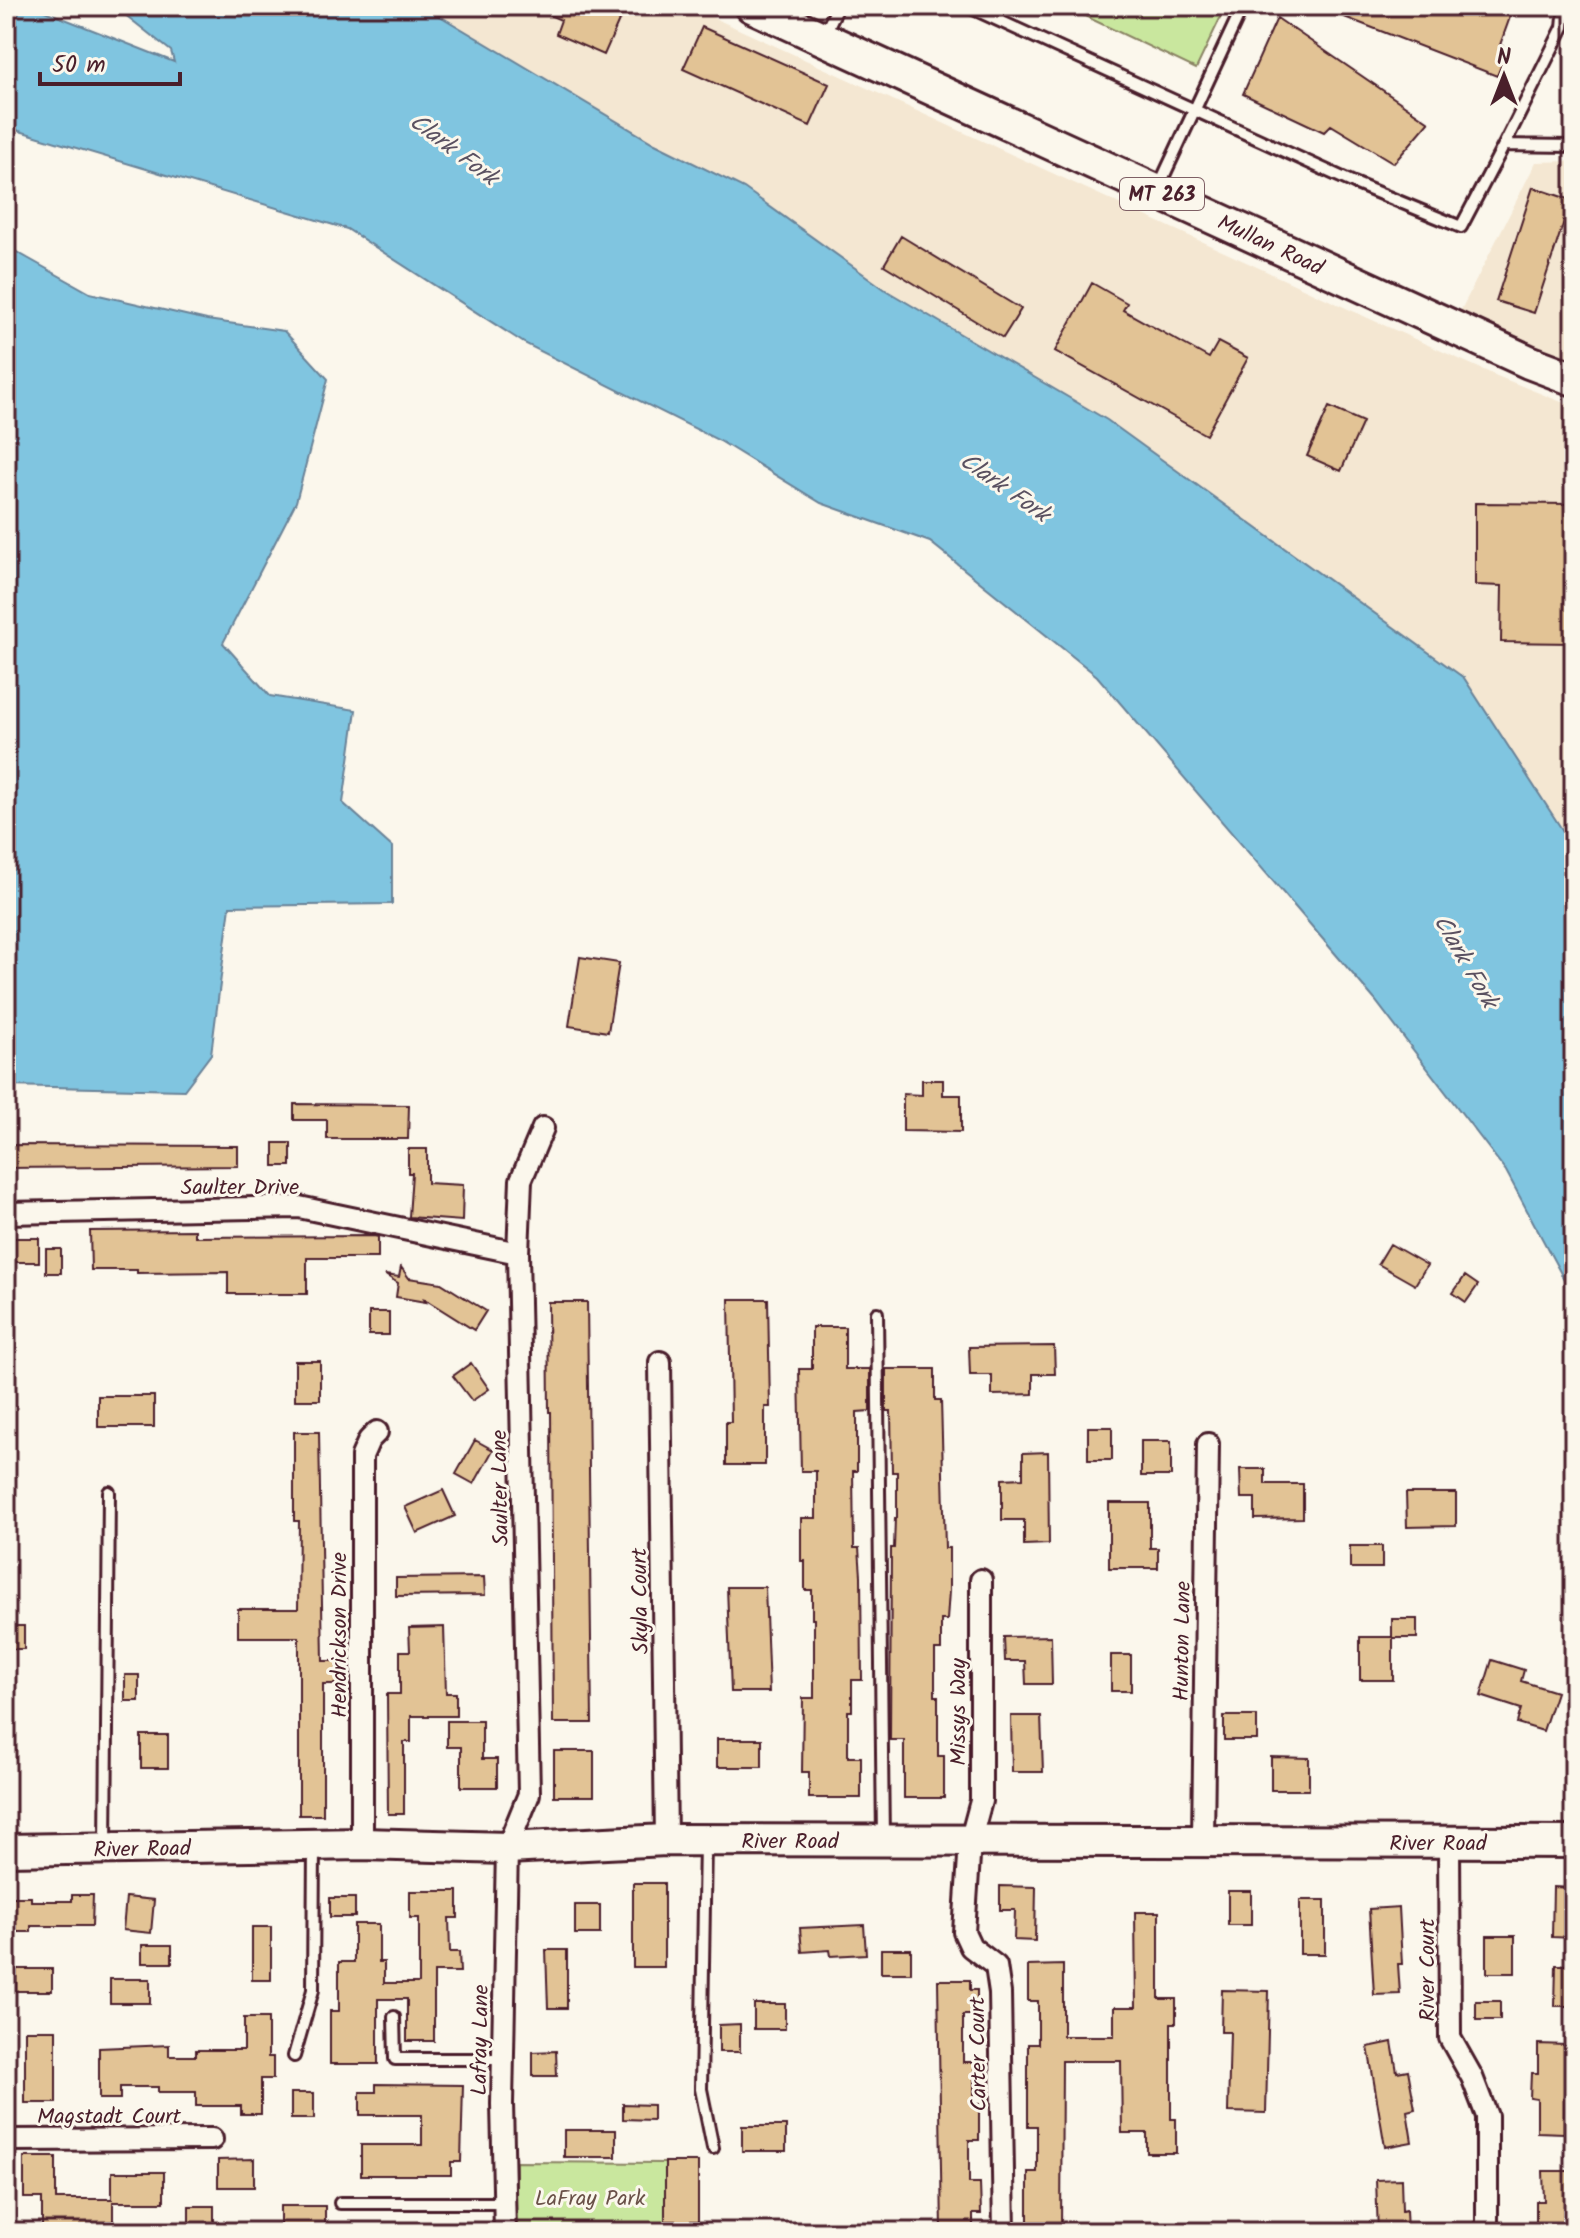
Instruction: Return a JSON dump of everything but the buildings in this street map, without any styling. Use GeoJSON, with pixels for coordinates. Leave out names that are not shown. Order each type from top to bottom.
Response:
{"type":"FeatureCollection","features":[{"type":"Feature","properties":{"kind":"main road","name":"Mullan Road"},"geometry":{"type":"LineString","coordinates":[[752,6],[1529,362],[1574,379]]}},
{"type":"Feature","properties":{"kind":"street","name":"Saulter Lane"},"geometry":{"type":"LineString","coordinates":[[507,1848],[529,1794],[518,1253],[521,1180],[543,1128]]}},
{"type":"Feature","properties":{"kind":"street","name":"Saulter Drive"},"geometry":{"type":"LineString","coordinates":[[6,1213],[299,1207],[518,1253]]}},
{"type":"Feature","properties":{"kind":"street","name":"Skyla Court"},"geometry":{"type":"LineString","coordinates":[[660,1362],[666,1840]]}},
{"type":"Feature","properties":{"kind":"street","name":"Hendrickson Drive"},"geometry":{"type":"LineString","coordinates":[[362,1844],[362,1456],[369,1440],[377,1432]]}},
{"type":"Feature","properties":{"kind":"street","name":"Hunton Lane"},"geometry":{"type":"LineString","coordinates":[[1203,1839],[1208,1444]]}},
{"type":"Feature","properties":{"kind":"street","name":"Missys Way"},"geometry":{"type":"LineString","coordinates":[[970,1842],[981,1801],[981,1580]]}},
{"type":"Feature","properties":{"kind":"street","name":"River Road"},"geometry":{"type":"LineString","coordinates":[[6,1850],[362,1844],[507,1848],[666,1840],[1574,1842]]}},
{"type":"Feature","properties":{"kind":"street","name":"Carter Court"},"geometry":{"type":"LineString","coordinates":[[970,1842],[964,1932],[971,1947],[996,1966],[1000,1993],[1004,2232]]}},
{"type":"Feature","properties":{"kind":"street","name":"River Court"},"geometry":{"type":"LineString","coordinates":[[1449,1843],[1450,2038],[1472,2077],[1487,2116],[1487,2232]]}},
{"type":"Feature","properties":{"kind":"street","name":"Lafray Lane"},"geometry":{"type":"LineString","coordinates":[[505,2232],[503,2059],[507,1848]]}},
{"type":"Feature","properties":{"kind":"street","name":"Magstadt Court"},"geometry":{"type":"LineString","coordinates":[[6,2140],[212,2139]]}},
{"type":"Feature","properties":{"kind":"lane"},"geometry":{"type":"LineString","coordinates":[[823,39],[838,6]]}},
{"type":"Feature","properties":{"kind":"lane"},"geometry":{"type":"LineString","coordinates":[[967,6],[1354,183],[1461,227],[1563,27],[1565,6]]}},
{"type":"Feature","properties":{"kind":"lane"},"geometry":{"type":"LineString","coordinates":[[1157,192],[1243,6]]}},
{"type":"Feature","properties":{"kind":"lane"},"geometry":{"type":"LineString","coordinates":[[1504,145],[1574,146]]}},
{"type":"Feature","properties":{"kind":"lane"},"geometry":{"type":"LineString","coordinates":[[877,1313],[883,1841]]}},
{"type":"Feature","properties":{"kind":"lane"},"geometry":{"type":"LineString","coordinates":[[106,1848],[109,1492]]}},
{"type":"Feature","properties":{"kind":"lane"},"geometry":{"type":"LineString","coordinates":[[705,1840],[701,2089],[713,2148]]}},
{"type":"Feature","properties":{"kind":"lane"},"geometry":{"type":"LineString","coordinates":[[294,2056],[313,1990],[314,1845]]}},
{"type":"Feature","properties":{"kind":"lane"},"geometry":{"type":"LineString","coordinates":[[394,2017],[395,2059],[503,2059]]}},
{"type":"Feature","properties":{"kind":"lane"},"geometry":{"type":"LineString","coordinates":[[340,2203],[505,2203]]}},
{"type":"Feature","properties":{"kind":"shaded area"},"geometry":{"type":"Polygon","coordinates":[[[423,6],[688,6],[1368,318],[1574,407],[1574,848],[1464,678],[1107,420],[887,291],[744,188],[655,144],[423,6]]]}},
{"type":"Feature","properties":{"kind":"shaded area"},"geometry":{"type":"Polygon","coordinates":[[[1574,161],[1574,362],[1459,314],[1536,162],[1574,161]]]}},
{"type":"Feature","properties":{"kind":"green space"},"geometry":{"type":"Polygon","coordinates":[[[1064,6],[1226,6],[1196,69],[1064,6]]]}},
{"type":"Feature","properties":{"kind":"green space","name":"LaFray Park"},"geometry":{"type":"Polygon","coordinates":[[[516,2162],[665,2163],[665,2232],[516,2232],[516,2162]]]}},
{"type":"Feature","properties":{"kind":"water","name":"Clark Fork"},"geometry":{"type":"Polygon","coordinates":[[[6,6],[32,6],[174,62],[171,51],[114,6],[423,6],[655,144],[744,188],[887,291],[1107,420],[1464,678],[1574,848],[1574,1298],[1506,1171],[1375,1000],[1097,676],[930,542],[821,503],[720,441],[524,343],[347,229],[6,127],[6,6]]]}},
{"type":"Feature","properties":{"kind":"water"},"geometry":{"type":"Polygon","coordinates":[[[6,246],[90,293],[207,320],[284,331],[328,379],[296,502],[223,643],[270,696],[356,710],[343,803],[392,847],[392,904],[230,906],[211,1054],[184,1090],[6,1086],[6,246]]]}}]}
